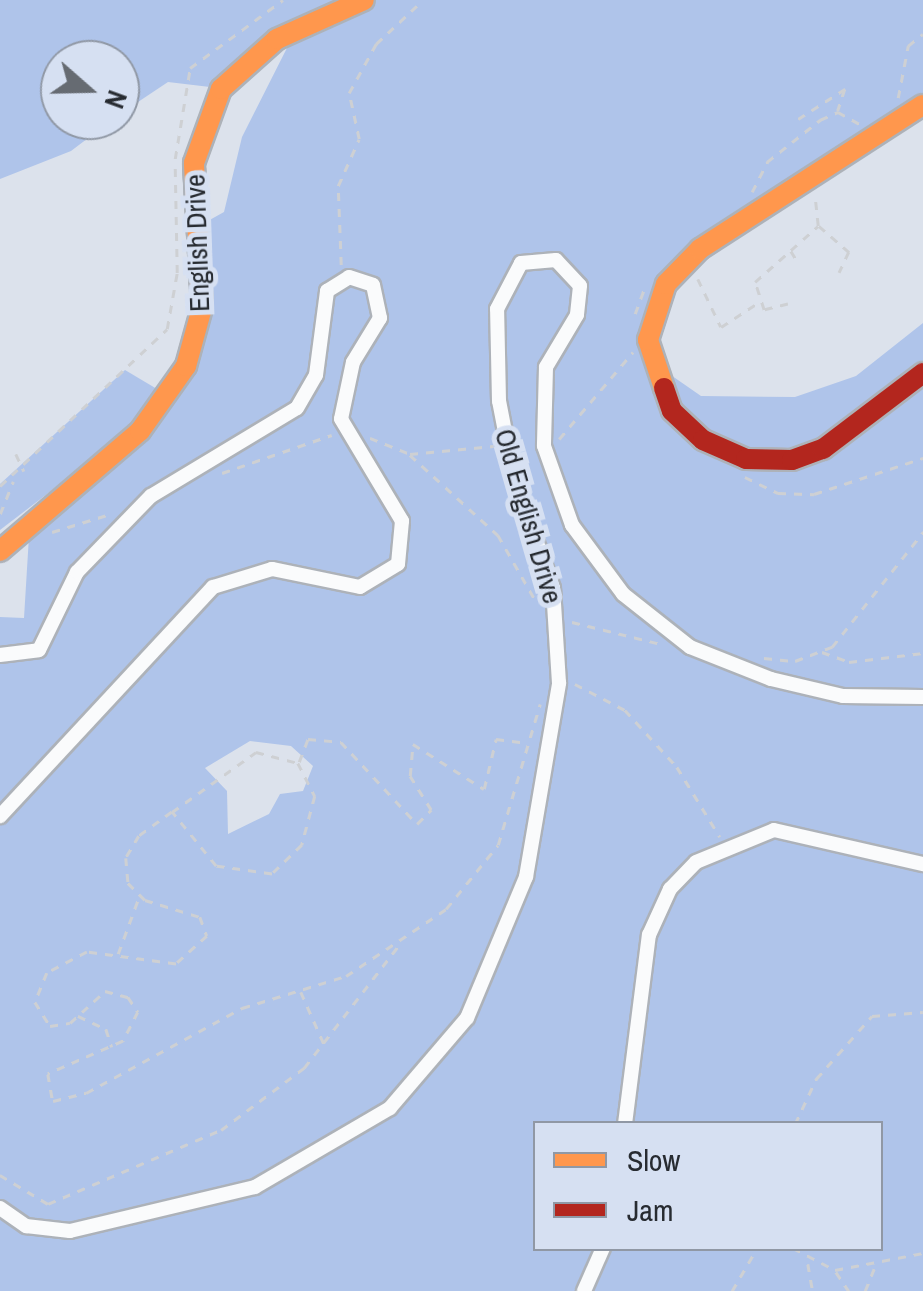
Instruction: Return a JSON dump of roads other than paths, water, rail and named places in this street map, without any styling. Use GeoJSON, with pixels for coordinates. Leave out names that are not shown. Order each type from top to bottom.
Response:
{"type":"FeatureCollection","features":[{"type":"Feature","properties":{"kind":"street","name":"English Drive"},"geometry":{"type":"LineString","coordinates":[[0,551],[140,431],[186,366],[202,308],[194,162],[221,89],[276,39],[364,0]]}},
{"type":"Feature","properties":{"kind":"street"},"geometry":{"type":"LineString","coordinates":[[923,104],[902,114],[683,264],[651,317],[649,354],[665,400],[734,456],[792,460],[823,448],[923,373]]}},
{"type":"Feature","properties":{"kind":"street","name":"Old English Drive"},"geometry":{"type":"LineString","coordinates":[[0,1208],[54,1232],[144,1220],[282,1174],[390,1108],[444,1051],[503,942],[536,835],[558,688],[558,624],[506,445],[495,356],[505,280],[541,257],[566,266],[581,301],[542,386],[544,446],[561,502],[614,584],[690,647],[728,664],[843,696],[923,697]]}},
{"type":"Feature","properties":{"kind":"street"},"geometry":{"type":"LineString","coordinates":[[0,654],[38,650],[77,572],[151,496],[297,408],[316,375],[322,302],[342,278],[372,285],[382,308],[349,373],[344,432],[402,521],[398,564],[360,587],[272,568],[212,587],[0,816]]}},
{"type":"Feature","properties":{"kind":"street"},"geometry":{"type":"LineString","coordinates":[[626,1121],[654,922],[683,874],[724,844],[774,830],[923,864]]}},
{"type":"Feature","properties":{"kind":"street"},"geometry":{"type":"LineString","coordinates":[[584,1291],[603,1251]]}}]}
